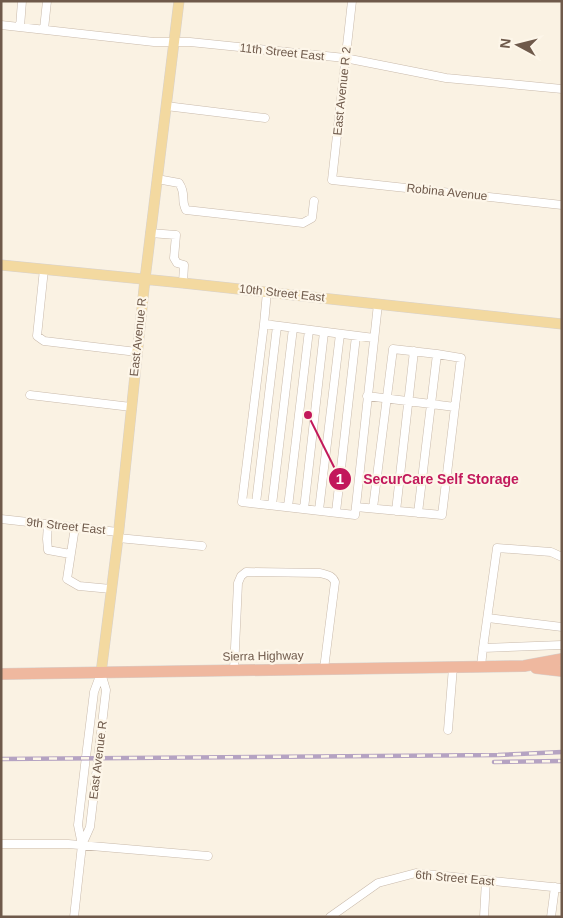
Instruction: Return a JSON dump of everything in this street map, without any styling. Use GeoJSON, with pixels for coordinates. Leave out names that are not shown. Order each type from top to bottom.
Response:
{"type":"FeatureCollection","features":[{"type":"Feature","properties":{"kind":"highway","name":"Sierra Highway"},"geometry":{"type":"LineString","coordinates":[[524,666],[562,660]]}},
{"type":"Feature","properties":{"kind":"highway","name":"Sierra Highway"},"geometry":{"type":"LineString","coordinates":[[1,674],[481,666],[524,666],[562,671]]}},
{"type":"Feature","properties":{"kind":"main road","name":"East Avenue R"},"geometry":{"type":"LineString","coordinates":[[101,673],[118,535],[150,232],[179,1]]}},
{"type":"Feature","properties":{"kind":"main road","name":"10th Street East"},"geometry":{"type":"LineString","coordinates":[[1,265],[183,282],[562,324]]}},
{"type":"Feature","properties":{"kind":"street"},"geometry":{"type":"LineString","coordinates":[[20,27],[22,1]]}},
{"type":"Feature","properties":{"kind":"street"},"geometry":{"type":"LineString","coordinates":[[44,29],[47,1]]}},
{"type":"Feature","properties":{"kind":"street","name":"East Avenue R 2"},"geometry":{"type":"LineString","coordinates":[[332,180],[352,1]]}},
{"type":"Feature","properties":{"kind":"street","name":"11th Street East"},"geometry":{"type":"LineString","coordinates":[[1,25],[345,58],[446,78],[562,89]]}},
{"type":"Feature","properties":{"kind":"street"},"geometry":{"type":"LineString","coordinates":[[166,106],[265,118]]}},
{"type":"Feature","properties":{"kind":"street"},"geometry":{"type":"LineString","coordinates":[[157,179],[179,183],[184,190],[183,205],[186,210],[303,223],[312,218],[314,201]]}},
{"type":"Feature","properties":{"kind":"street","name":"Robina Avenue"},"geometry":{"type":"LineString","coordinates":[[332,180],[562,205]]}},
{"type":"Feature","properties":{"kind":"street"},"geometry":{"type":"LineString","coordinates":[[150,232],[177,231],[174,258],[177,263],[184,265],[183,282]]}},
{"type":"Feature","properties":{"kind":"street"},"geometry":{"type":"LineString","coordinates":[[44,269],[38,336],[44,341],[137,352]]}},
{"type":"Feature","properties":{"kind":"street"},"geometry":{"type":"LineString","coordinates":[[267,292],[242,502],[304,509],[355,514],[378,304]]}},
{"type":"Feature","properties":{"kind":"street"},"geometry":{"type":"LineString","coordinates":[[264,324],[374,338]]}},
{"type":"Feature","properties":{"kind":"street"},"geometry":{"type":"LineString","coordinates":[[256,503],[277,326]]}},
{"type":"Feature","properties":{"kind":"street"},"geometry":{"type":"LineString","coordinates":[[272,505],[293,328]]}},
{"type":"Feature","properties":{"kind":"street"},"geometry":{"type":"LineString","coordinates":[[288,507],[309,330]]}},
{"type":"Feature","properties":{"kind":"street"},"geometry":{"type":"LineString","coordinates":[[304,509],[324,332]]}},
{"type":"Feature","properties":{"kind":"street"},"geometry":{"type":"LineString","coordinates":[[319,510],[340,334]]}},
{"type":"Feature","properties":{"kind":"street"},"geometry":{"type":"LineString","coordinates":[[336,512],[356,336]]}},
{"type":"Feature","properties":{"kind":"street"},"geometry":{"type":"LineString","coordinates":[[356,507],[442,515],[461,358],[393,349],[373,508]]}},
{"type":"Feature","properties":{"kind":"street"},"geometry":{"type":"LineString","coordinates":[[396,511],[414,352]]}},
{"type":"Feature","properties":{"kind":"street"},"geometry":{"type":"LineString","coordinates":[[418,513],[437,354]]}},
{"type":"Feature","properties":{"kind":"street"},"geometry":{"type":"LineString","coordinates":[[30,394],[131,407]]}},
{"type":"Feature","properties":{"kind":"street"},"geometry":{"type":"LineString","coordinates":[[368,396],[455,407]]}},
{"type":"Feature","properties":{"kind":"street","name":"9th Street East"},"geometry":{"type":"LineString","coordinates":[[1,519],[75,527],[118,535],[202,546]]}},
{"type":"Feature","properties":{"kind":"street"},"geometry":{"type":"LineString","coordinates":[[48,524],[48,550],[70,554]]}},
{"type":"Feature","properties":{"kind":"street"},"geometry":{"type":"LineString","coordinates":[[75,527],[67,579],[80,586],[112,589]]}},
{"type":"Feature","properties":{"kind":"street"},"geometry":{"type":"LineString","coordinates":[[481,666],[497,548],[552,552],[562,557]]}},
{"type":"Feature","properties":{"kind":"street"},"geometry":{"type":"LineString","coordinates":[[234,670],[238,583],[241,576],[246,572],[320,573],[330,575],[334,579],[324,669]]}},
{"type":"Feature","properties":{"kind":"street"},"geometry":{"type":"LineString","coordinates":[[488,618],[562,627]]}},
{"type":"Feature","properties":{"kind":"street"},"geometry":{"type":"LineString","coordinates":[[483,648],[562,643]]}},
{"type":"Feature","properties":{"kind":"street"},"geometry":{"type":"LineString","coordinates":[[448,730],[453,667]]}},
{"type":"Feature","properties":{"kind":"street","name":"East Avenue R"},"geometry":{"type":"LineString","coordinates":[[82,845],[78,825],[94,692],[101,673]]}},
{"type":"Feature","properties":{"kind":"street","name":"East Avenue R"},"geometry":{"type":"LineString","coordinates":[[74,917],[82,845],[90,827],[106,690],[101,673]]}},
{"type":"Feature","properties":{"kind":"street"},"geometry":{"type":"LineString","coordinates":[[1,844],[82,845],[208,856]]}},
{"type":"Feature","properties":{"kind":"street","name":"6th Street East"},"geometry":{"type":"LineString","coordinates":[[330,917],[378,883],[416,873],[558,888]]}},
{"type":"Feature","properties":{"kind":"street"},"geometry":{"type":"LineString","coordinates":[[484,917],[486,880]]}},
{"type":"Feature","properties":{"kind":"street"},"geometry":{"type":"LineString","coordinates":[[551,917],[558,888]]}},
{"type":"Feature","properties":{"kind":"railway"},"geometry":{"type":"LineString","coordinates":[[1,759],[498,755],[562,752]]}},
{"type":"Feature","properties":{"kind":"railway"},"geometry":{"type":"LineString","coordinates":[[494,762],[562,761]]}},
{"type":"Feature","properties":{"kind":"place","name":"SecurCare Self Storage"},"geometry":{"type":"Point","coordinates":[308,415]}}]}
